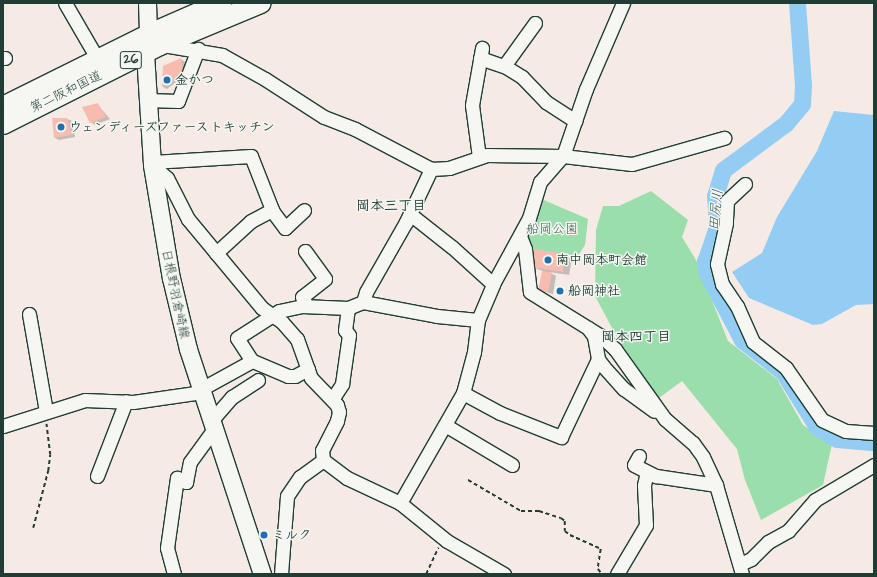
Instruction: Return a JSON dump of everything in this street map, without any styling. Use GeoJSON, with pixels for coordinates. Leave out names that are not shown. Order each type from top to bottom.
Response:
{"type":"FeatureCollection","features":[{"type":"Feature","properties":{"kind":"highway","name":"第二阪和国道"},"geometry":{"type":"LineString","coordinates":[[3,124],[151,44],[221,3]]}},
{"type":"Feature","properties":{"kind":"highway","name":"第二阪和国道"},"geometry":{"type":"LineString","coordinates":[[3,107],[98,60],[151,44],[261,3]]}},
{"type":"Feature","properties":{"kind":"main road","name":"日根野羽倉崎線"},"geometry":{"type":"LineString","coordinates":[[147,3],[151,44],[146,100],[152,164],[171,278],[188,349],[262,574]]}},
{"type":"Feature","properties":{"kind":"street"},"geometry":{"type":"LineString","coordinates":[[65,3],[98,60]]}},
{"type":"Feature","properties":{"kind":"street"},"geometry":{"type":"LineString","coordinates":[[400,503],[463,393],[474,352],[478,320],[493,284],[529,218],[540,182],[563,156],[575,120],[623,3]]}},
{"type":"Feature","properties":{"kind":"street"},"geometry":{"type":"LineString","coordinates":[[504,66],[534,23]]}},
{"type":"Feature","properties":{"kind":"street"},"geometry":{"type":"LineString","coordinates":[[151,44],[198,49],[222,54],[265,79],[324,117],[355,129],[431,169],[449,168],[479,157],[563,156],[632,164],[724,138]]}},
{"type":"Feature","properties":{"kind":"street"},"geometry":{"type":"LineString","coordinates":[[146,100],[178,101],[198,49]]}},
{"type":"Feature","properties":{"kind":"street"},"geometry":{"type":"LineString","coordinates":[[479,157],[472,105],[481,53],[522,77],[546,102],[575,120]]}},
{"type":"Feature","properties":{"kind":"street"},"geometry":{"type":"LineString","coordinates":[[152,164],[251,156],[272,210],[285,228],[304,210]]}},
{"type":"Feature","properties":{"kind":"street"},"geometry":{"type":"LineString","coordinates":[[152,164],[167,178],[188,219],[216,253],[262,308],[272,315],[297,339],[311,378],[320,389],[333,398],[339,412],[337,421],[322,450],[323,460],[347,478],[400,503],[444,538],[504,574]]}},
{"type":"Feature","properties":{"kind":"street"},"geometry":{"type":"LineString","coordinates":[[363,302],[366,292],[410,214],[431,169]]}},
{"type":"Feature","properties":{"kind":"street"},"geometry":{"type":"LineString","coordinates":[[745,184],[727,201],[726,223],[717,264],[722,284],[736,306],[753,342],[786,368],[822,420],[846,431],[874,433]]}},
{"type":"Feature","properties":{"kind":"street"},"geometry":{"type":"LineString","coordinates":[[216,253],[251,221],[272,210]]}},
{"type":"Feature","properties":{"kind":"street"},"geometry":{"type":"LineString","coordinates":[[410,214],[493,284]]}},
{"type":"Feature","properties":{"kind":"street"},"geometry":{"type":"LineString","coordinates":[[520,236],[526,249],[530,292],[588,328],[615,349],[665,419]]}},
{"type":"Feature","properties":{"kind":"street"},"geometry":{"type":"LineString","coordinates":[[305,251],[325,279],[302,297],[307,306]]}},
{"type":"Feature","properties":{"kind":"street"},"geometry":{"type":"LineString","coordinates":[[308,369],[295,376],[288,376],[252,361],[237,338],[272,315],[307,306],[348,308],[363,302],[437,316],[478,320]]}},
{"type":"Feature","properties":{"kind":"street"},"geometry":{"type":"LineString","coordinates":[[333,398],[342,384],[349,335],[345,330],[348,308]]}},
{"type":"Feature","properties":{"kind":"street"},"geometry":{"type":"LineString","coordinates":[[29,314],[45,412]]}},
{"type":"Feature","properties":{"kind":"street"},"geometry":{"type":"LineString","coordinates":[[588,328],[594,336],[598,359],[624,389],[665,419],[693,443],[716,485],[741,569],[768,542],[788,531],[815,500],[874,465]]}},
{"type":"Feature","properties":{"kind":"street"},"geometry":{"type":"LineString","coordinates":[[463,393],[500,412],[560,437],[598,359]]}},
{"type":"Feature","properties":{"kind":"street"},"geometry":{"type":"LineString","coordinates":[[3,426],[28,420],[45,412],[86,400],[164,400],[201,390],[252,361]]}},
{"type":"Feature","properties":{"kind":"street"},"geometry":{"type":"LineString","coordinates":[[174,574],[167,548],[177,478],[186,482],[190,462],[232,397],[258,380]]}},
{"type":"Feature","properties":{"kind":"street"},"geometry":{"type":"LineString","coordinates":[[97,476],[126,401]]}},
{"type":"Feature","properties":{"kind":"street"},"geometry":{"type":"LineString","coordinates":[[445,425],[512,465]]}},
{"type":"Feature","properties":{"kind":"street"},"geometry":{"type":"LineString","coordinates":[[639,456],[634,465],[656,476],[716,485]]}},
{"type":"Feature","properties":{"kind":"street"},"geometry":{"type":"LineString","coordinates":[[281,574],[287,496],[300,477],[323,460]]}},
{"type":"Feature","properties":{"kind":"street"},"geometry":{"type":"LineString","coordinates":[[617,574],[646,525],[644,485],[647,472]]}},
{"type":"Feature","properties":{"kind":"path"},"geometry":{"type":"LineString","coordinates":[[33,528],[48,470],[50,455],[45,412]]}},
{"type":"Feature","properties":{"kind":"path"},"geometry":{"type":"LineString","coordinates":[[468,480],[521,511],[539,511],[561,518],[564,521],[565,531],[570,535],[601,549],[598,569],[602,574]]}},
{"type":"Feature","properties":{"kind":"path"},"geometry":{"type":"LineString","coordinates":[[426,574],[444,538]]}},
{"type":"Feature","properties":{"kind":"green space"},"geometry":{"type":"Polygon","coordinates":[[[651,191],[688,220],[682,237],[696,260],[728,341],[777,379],[803,425],[832,444],[823,485],[761,520],[745,480],[737,449],[682,381],[659,398],[618,339],[595,296],[596,230],[603,206],[619,206],[651,191]]]}},
{"type":"Feature","properties":{"kind":"green space","name":"船岡公園"},"geometry":{"type":"Polygon","coordinates":[[[539,198],[588,219],[585,245],[578,256],[529,249],[528,232],[539,198]]]}},
{"type":"Feature","properties":{"kind":"water"},"geometry":{"type":"Polygon","coordinates":[[[834,111],[874,115],[874,304],[856,305],[822,324],[813,325],[749,298],[732,272],[762,253],[777,217],[817,151],[834,111]]]}},
{"type":"Feature","properties":{"kind":"building","name":"金かつ"},"geometry":{"type":"Polygon","coordinates":[[[181,58],[183,72],[162,87],[163,66],[181,58]]]}},
{"type":"Feature","properties":{"kind":"building"},"geometry":{"type":"Polygon","coordinates":[[[98,103],[106,117],[90,123],[82,107],[98,103]]]}},
{"type":"Feature","properties":{"kind":"building","name":"ウェンディーズファーストキッチン"},"geometry":{"type":"Polygon","coordinates":[[[52,118],[67,118],[72,135],[54,138],[52,118]]]}},
{"type":"Feature","properties":{"kind":"building","name":"南中岡本町会館"},"geometry":{"type":"Polygon","coordinates":[[[534,249],[565,254],[563,272],[531,267],[534,249]]]}},
{"type":"Feature","properties":{"kind":"building"},"geometry":{"type":"Polygon","coordinates":[[[542,271],[552,273],[548,292],[538,291],[542,271]]]}},
{"type":"Feature","properties":{"kind":"waterway","name":"田尻川"},"geometry":{"type":"LineString","coordinates":[[797,3],[803,85],[802,104],[785,124],[723,170],[715,196],[717,227],[705,261],[707,273],[742,340],[783,372],[817,427],[837,439],[874,442]]}},
{"type":"Feature","properties":{"kind":"place","name":"金かつ"},"geometry":{"type":"Point","coordinates":[167,80]}},
{"type":"Feature","properties":{"kind":"place","name":"ウェンディーズファーストキッチン"},"geometry":{"type":"Point","coordinates":[61,127]}},
{"type":"Feature","properties":{"kind":"place","name":"南中岡本町会館"},"geometry":{"type":"Point","coordinates":[548,260]}},
{"type":"Feature","properties":{"kind":"place","name":"船岡神社"},"geometry":{"type":"Point","coordinates":[560,291]}},
{"type":"Feature","properties":{"kind":"place","name":"ミルク"},"geometry":{"type":"Point","coordinates":[264,535]}},
{"type":"Feature","properties":{"kind":"district","name":"岡本三丁目"},"geometry":{"type":"Point","coordinates":[391,206]}},
{"type":"Feature","properties":{"kind":"district","name":"岡本四丁目"},"geometry":{"type":"Point","coordinates":[636,337]}}]}
